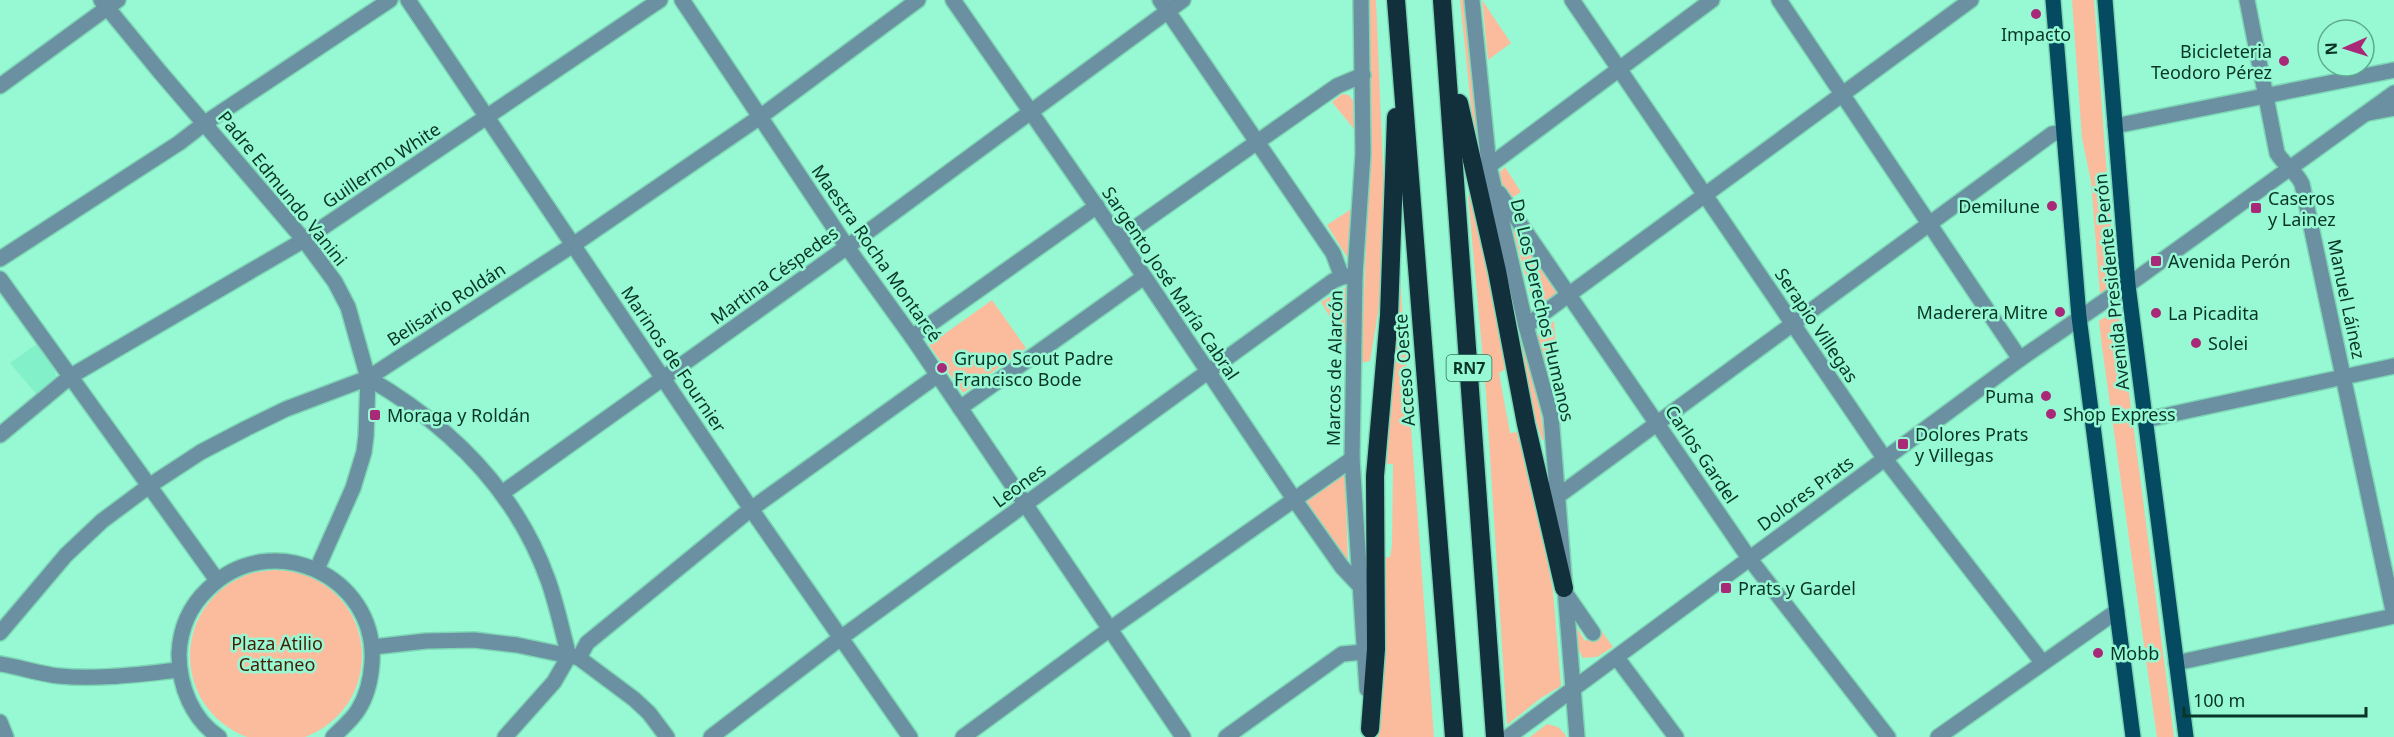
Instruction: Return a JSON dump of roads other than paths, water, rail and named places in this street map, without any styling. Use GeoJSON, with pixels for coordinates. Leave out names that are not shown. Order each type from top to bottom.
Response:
{"type":"FeatureCollection","features":[{"type":"Feature","properties":{"kind":"highway","name":"Acceso Oeste"},"geometry":{"type":"LineString","coordinates":[[1396,0],[1454,737]]}},
{"type":"Feature","properties":{"kind":"highway","name":"RN7"},"geometry":{"type":"LineString","coordinates":[[1443,0],[1495,737]]}},
{"type":"Feature","properties":{"kind":"highway"},"geometry":{"type":"LineString","coordinates":[[1446,42],[1497,271],[1526,423],[1564,591]]}},
{"type":"Feature","properties":{"kind":"highway"},"geometry":{"type":"LineString","coordinates":[[1370,733],[1376,649],[1375,476],[1389,316],[1393,158],[1400,49]]}},
{"type":"Feature","properties":{"kind":"main road","name":"Avenida Presidente Perón"},"geometry":{"type":"LineString","coordinates":[[2053,0],[2062,132],[2079,317],[2133,737]]}},
{"type":"Feature","properties":{"kind":"main road","name":"Avenida Presidente Perón"},"geometry":{"type":"LineString","coordinates":[[2105,0],[2128,285],[2186,737]]}},
{"type":"Feature","properties":{"kind":"street"},"geometry":{"type":"LineString","coordinates":[[0,259],[179,143],[205,123],[390,0]]}},
{"type":"Feature","properties":{"kind":"street","name":"Marinos de Fournier"},"geometry":{"type":"LineString","coordinates":[[408,0],[751,509],[910,737]]}},
{"type":"Feature","properties":{"kind":"street","name":"Guillermo White"},"geometry":{"type":"LineString","coordinates":[[0,435],[71,376],[304,240],[660,0]]}},
{"type":"Feature","properties":{"kind":"street","name":"Maestra Rocha Montarcé"},"geometry":{"type":"LineString","coordinates":[[682,0],[846,247],[912,337],[1183,737]]}},
{"type":"Feature","properties":{"kind":"street","name":"Belisario Roldán"},"geometry":{"type":"LineString","coordinates":[[0,633],[66,555],[102,520],[149,486],[201,452],[247,428],[286,409],[368,378],[573,245],[760,117],[918,0]]}},
{"type":"Feature","properties":{"kind":"street","name":"Sargento José María Cabral"},"geometry":{"type":"LineString","coordinates":[[953,0],[1119,239],[1294,499],[1342,567],[1359,586]]}},
{"type":"Feature","properties":{"kind":"street","name":"Martina Céspedes"},"geometry":{"type":"LineString","coordinates":[[502,493],[1031,112],[1164,6],[1183,0]]}},
{"type":"Feature","properties":{"kind":"street","name":"Marcos de Alarcón"},"geometry":{"type":"LineString","coordinates":[[1361,0],[1364,75],[1363,154],[1349,276],[1352,459],[1370,733]]}},
{"type":"Feature","properties":{"kind":"street","name":"De Los Derechos Humanos"},"geometry":{"type":"LineString","coordinates":[[1472,0],[1489,166],[1526,326],[1551,416],[1577,737]]}},
{"type":"Feature","properties":{"kind":"street","name":"Serapio Villegas"},"geometry":{"type":"LineString","coordinates":[[1572,0],[1885,459],[2042,662]]}},
{"type":"Feature","properties":{"kind":"street"},"geometry":{"type":"LineString","coordinates":[[1489,166],[1712,0]]}},
{"type":"Feature","properties":{"kind":"street"},"geometry":{"type":"LineString","coordinates":[[1779,0],[1931,223],[2020,359]]}},
{"type":"Feature","properties":{"kind":"street"},"geometry":{"type":"LineString","coordinates":[[1526,326],[1707,196],[1971,0]]}},
{"type":"Feature","properties":{"kind":"street","name":"Manuel Láinez"},"geometry":{"type":"LineString","coordinates":[[2247,0],[2277,153],[2302,184],[2394,616]]}},
{"type":"Feature","properties":{"kind":"street"},"geometry":{"type":"LineString","coordinates":[[0,86],[108,3]]}},
{"type":"Feature","properties":{"kind":"street","name":"Padre Edmundo Vanini"},"geometry":{"type":"LineString","coordinates":[[108,3],[304,240],[335,282],[348,307],[368,378],[368,415],[364,453],[352,488],[317,569]]}},
{"type":"Feature","properties":{"kind":"street"},"geometry":{"type":"LineString","coordinates":[[1164,6],[1349,276]]}},
{"type":"Feature","properties":{"kind":"street"},"geometry":{"type":"LineString","coordinates":[[2115,126],[2394,70]]}},
{"type":"Feature","properties":{"kind":"street"},"geometry":{"type":"LineString","coordinates":[[1119,239],[1337,86],[1364,75]]}},
{"type":"Feature","properties":{"kind":"street","name":"Dolores Prats"},"geometry":{"type":"LineString","coordinates":[[1508,737],[2020,359],[2128,285],[2289,166],[2394,93]]}},
{"type":"Feature","properties":{"kind":"street"},"geometry":{"type":"LineString","coordinates":[[2364,114],[2394,108]]}},
{"type":"Feature","properties":{"kind":"street"},"geometry":{"type":"LineString","coordinates":[[1558,496],[2052,135],[2062,132]]}},
{"type":"Feature","properties":{"kind":"street","name":"Carlos Gardel"},"geometry":{"type":"LineString","coordinates":[[1494,186],[1749,558],[1888,737]]}},
{"type":"Feature","properties":{"kind":"street"},"geometry":{"type":"LineString","coordinates":[[912,337],[1096,206]]}},
{"type":"Feature","properties":{"kind":"street","name":"Leones"},"geometry":{"type":"LineString","coordinates":[[711,737],[842,637],[1207,372],[1333,281],[1349,276]]}},
{"type":"Feature","properties":{"kind":"street"},"geometry":{"type":"LineString","coordinates":[[960,408],[1144,277]]}},
{"type":"Feature","properties":{"kind":"street"},"geometry":{"type":"LineString","coordinates":[[0,279],[217,580]]}},
{"type":"Feature","properties":{"kind":"street"},"geometry":{"type":"LineString","coordinates":[[2145,420],[2394,366]]}},
{"type":"Feature","properties":{"kind":"street"},"geometry":{"type":"LineString","coordinates":[[505,737],[587,643],[751,509],[938,375]]}},
{"type":"Feature","properties":{"kind":"street"},"geometry":{"type":"LineString","coordinates":[[368,378],[406,401],[473,458],[502,493],[531,539],[574,657]]}},
{"type":"Feature","properties":{"kind":"street"},"geometry":{"type":"LineString","coordinates":[[963,737],[1110,629],[1352,459]]}},
{"type":"Feature","properties":{"kind":"street"},"geometry":{"type":"LineString","coordinates":[[219,737],[198,717],[185,694],[179,670],[179,644],[186,620],[199,598],[217,580],[240,567],[265,561],[292,561],[317,569],[345,588],[364,616],[373,647],[370,681],[358,710],[334,737]]}},
{"type":"Feature","properties":{"kind":"street"},"geometry":{"type":"LineString","coordinates":[[1564,591],[1593,633]]}},
{"type":"Feature","properties":{"kind":"street"},"geometry":{"type":"LineString","coordinates":[[1938,737],[2117,611]]}},
{"type":"Feature","properties":{"kind":"street"},"geometry":{"type":"LineString","coordinates":[[2176,663],[2394,616]]}},
{"type":"Feature","properties":{"kind":"street"},"geometry":{"type":"LineString","coordinates":[[373,647],[426,641],[474,640],[517,645],[574,657],[634,699],[649,713],[667,737]]}},
{"type":"Feature","properties":{"kind":"street"},"geometry":{"type":"LineString","coordinates":[[1226,737],[1342,654],[1364,652]]}},
{"type":"Feature","properties":{"kind":"street"},"geometry":{"type":"LineString","coordinates":[[1617,658],[1676,737]]}},
{"type":"Feature","properties":{"kind":"street"},"geometry":{"type":"LineString","coordinates":[[0,664],[41,673],[74,676],[112,676],[179,670]]}},
{"type":"Feature","properties":{"kind":"street"},"geometry":{"type":"LineString","coordinates":[[0,722],[6,737]]}},
{"type":"Feature","properties":{"kind":"place","name":"Impacto"},"geometry":{"type":"Point","coordinates":[2036,14]}},
{"type":"Feature","properties":{"kind":"place","name":"Bicicleteria Teodoro Pérez"},"geometry":{"type":"Point","coordinates":[2284,61]}},
{"type":"Feature","properties":{"kind":"place","name":"Demilune"},"geometry":{"type":"Point","coordinates":[2052,206]}},
{"type":"Feature","properties":{"kind":"place","name":"Caseros y Lainez"},"geometry":{"type":"Point","coordinates":[2256,208]}},
{"type":"Feature","properties":{"kind":"place","name":"Avenida Perón"},"geometry":{"type":"Point","coordinates":[2156,261]}},
{"type":"Feature","properties":{"kind":"place","name":"Maderera Mitre"},"geometry":{"type":"Point","coordinates":[2060,312]}},
{"type":"Feature","properties":{"kind":"place","name":"La Picadita"},"geometry":{"type":"Point","coordinates":[2156,313]}},
{"type":"Feature","properties":{"kind":"place","name":"Solei"},"geometry":{"type":"Point","coordinates":[2196,343]}},
{"type":"Feature","properties":{"kind":"place","name":"Grupo Scout Padre Francisco Bode"},"geometry":{"type":"Point","coordinates":[942,368]}},
{"type":"Feature","properties":{"kind":"place","name":"Puma"},"geometry":{"type":"Point","coordinates":[2046,396]}},
{"type":"Feature","properties":{"kind":"place","name":"Shop Express"},"geometry":{"type":"Point","coordinates":[2051,414]}},
{"type":"Feature","properties":{"kind":"place","name":"Moraga y Roldán"},"geometry":{"type":"Point","coordinates":[375,415]}},
{"type":"Feature","properties":{"kind":"place","name":"Dolores Prats y Villegas"},"geometry":{"type":"Point","coordinates":[1903,444]}},
{"type":"Feature","properties":{"kind":"place","name":"Prats y Gardel"},"geometry":{"type":"Point","coordinates":[1726,588]}},
{"type":"Feature","properties":{"kind":"place","name":"Mobb"},"geometry":{"type":"Point","coordinates":[2098,653]}},
{"type":"Feature","properties":{"kind":"park label","name":"Plaza Atilio Cattaneo"},"geometry":{"type":"Point","coordinates":[277,653]}}]}
